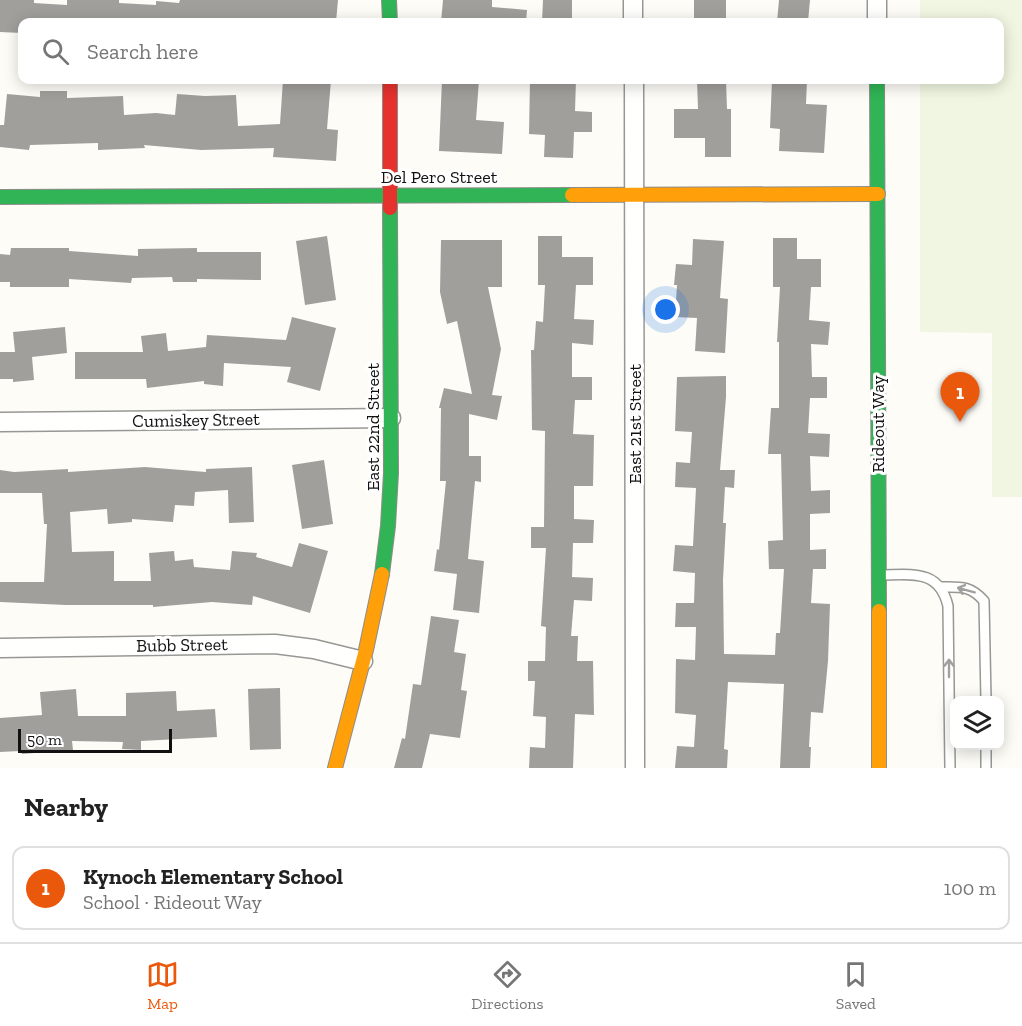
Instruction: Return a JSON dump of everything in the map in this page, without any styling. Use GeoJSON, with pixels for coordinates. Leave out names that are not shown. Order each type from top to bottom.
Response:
{"type":"FeatureCollection","features":[{"type":"Feature","properties":{"kind":"street"},"geometry":{"type":"LineString","coordinates":[[389,0],[390,18]]}},
{"type":"Feature","properties":{"kind":"street"},"geometry":{"type":"LineString","coordinates":[[633,0],[633,18]]}},
{"type":"Feature","properties":{"kind":"street"},"geometry":{"type":"LineString","coordinates":[[877,0],[877,18]]}},
{"type":"Feature","properties":{"kind":"street","name":"East 22nd Street"},"geometry":{"type":"LineString","coordinates":[[335,768],[382,578],[389,520],[392,418],[390,84]]}},
{"type":"Feature","properties":{"kind":"street","name":"East 21st Street"},"geometry":{"type":"LineString","coordinates":[[634,84],[635,768]]}},
{"type":"Feature","properties":{"kind":"street","name":"Rideout Way"},"geometry":{"type":"LineString","coordinates":[[877,84],[879,768]]}},
{"type":"Feature","properties":{"kind":"street","name":"Del Pero Street"},"geometry":{"type":"LineString","coordinates":[[0,197],[878,194]]}},
{"type":"Feature","properties":{"kind":"street","name":"Cumiskey Street"},"geometry":{"type":"LineString","coordinates":[[0,422],[392,418]]}},
{"type":"Feature","properties":{"kind":"street","name":"Bubb Street"},"geometry":{"type":"LineString","coordinates":[[0,648],[274,644],[314,649],[363,660]]}},
{"type":"Feature","properties":{"kind":"lane"},"geometry":{"type":"LineString","coordinates":[[879,575],[921,575],[936,582],[945,593],[948,606],[950,768]]}},
{"type":"Feature","properties":{"kind":"lane"},"geometry":{"type":"LineString","coordinates":[[940,587],[963,587],[975,591],[984,601],[986,696]]}},
{"type":"Feature","properties":{"kind":"lane"},"geometry":{"type":"LineString","coordinates":[[986,750],[986,768]]}},
{"type":"Feature","properties":{"kind":"green space"},"geometry":{"type":"Polygon","coordinates":[[[920,0],[1022,0],[1022,497],[992,497],[992,333],[920,332],[920,84],[1004,84],[1004,18],[920,18],[920,0]]]}},
{"type":"Feature","properties":{"kind":"building"},"geometry":{"type":"Polygon","coordinates":[[[0,0],[34,0],[34,3],[67,5],[67,0],[119,0],[119,3],[156,5],[156,1],[179,3],[180,0],[338,0],[336,18],[18,18],[18,33],[0,32],[0,0]]]}},
{"type":"Feature","properties":{"kind":"building"},"geometry":{"type":"Polygon","coordinates":[[[443,0],[492,0],[492,7],[527,10],[526,18],[441,18],[443,0]]]}},
{"type":"Feature","properties":{"kind":"building"},"geometry":{"type":"Polygon","coordinates":[[[543,0],[572,0],[572,18],[542,18],[543,0]]]}},
{"type":"Feature","properties":{"kind":"building"},"geometry":{"type":"Polygon","coordinates":[[[694,0],[726,0],[726,18],[694,18],[694,0]]]}},
{"type":"Feature","properties":{"kind":"building"},"geometry":{"type":"Polygon","coordinates":[[[779,0],[810,0],[808,18],[777,18],[779,0]]]}},
{"type":"Feature","properties":{"kind":"building"},"geometry":{"type":"Polygon","coordinates":[[[283,84],[331,84],[327,129],[338,130],[336,161],[273,157],[274,148],[201,150],[144,145],[145,148],[98,150],[98,143],[30,145],[29,150],[0,147],[0,125],[4,125],[7,94],[40,97],[40,91],[67,91],[67,98],[123,96],[124,115],[156,113],[175,115],[177,94],[236,95],[238,126],[280,124],[283,84]]]}},
{"type":"Feature","properties":{"kind":"building"},"geometry":{"type":"Polygon","coordinates":[[[442,84],[479,84],[476,120],[504,122],[502,154],[439,151],[442,84]]]}},
{"type":"Feature","properties":{"kind":"building"},"geometry":{"type":"Polygon","coordinates":[[[530,84],[576,84],[575,111],[592,112],[592,132],[574,132],[573,158],[544,157],[545,135],[529,134],[530,84]]]}},
{"type":"Feature","properties":{"kind":"building"},"geometry":{"type":"Polygon","coordinates":[[[697,84],[726,84],[727,109],[731,109],[731,157],[705,157],[705,138],[674,138],[674,109],[698,109],[697,84]]]}},
{"type":"Feature","properties":{"kind":"building"},"geometry":{"type":"Polygon","coordinates":[[[772,84],[807,84],[806,104],[827,105],[824,153],[779,151],[780,129],[770,128],[772,84]]]}},
{"type":"Feature","properties":{"kind":"building"},"geometry":{"type":"Polygon","coordinates":[[[327,236],[336,300],[305,305],[296,241],[327,236]]]}},
{"type":"Feature","properties":{"kind":"building"},"geometry":{"type":"Polygon","coordinates":[[[538,236],[562,236],[562,257],[593,257],[593,285],[576,285],[574,319],[594,320],[593,345],[572,343],[572,377],[592,377],[592,400],[575,400],[573,434],[594,435],[593,486],[574,486],[574,519],[594,520],[593,543],[573,543],[572,577],[593,578],[592,601],[574,600],[571,636],[578,636],[577,661],[593,661],[594,715],[575,714],[573,768],[529,768],[530,747],[545,748],[546,717],[533,716],[535,681],[528,681],[528,661],[545,661],[546,627],[541,626],[546,548],[531,548],[531,527],[544,527],[545,431],[532,430],[531,350],[534,350],[536,321],[543,322],[545,285],[538,285],[538,236]]]}},
{"type":"Feature","properties":{"kind":"building"},"geometry":{"type":"Polygon","coordinates":[[[773,238],[797,238],[797,259],[821,259],[821,287],[811,287],[809,320],[830,322],[828,345],[811,344],[812,377],[827,377],[827,398],[810,398],[808,433],[830,434],[829,457],[810,456],[811,491],[830,490],[830,513],[810,514],[810,550],[826,549],[826,569],[813,569],[811,603],[830,604],[823,713],[811,712],[810,768],[780,768],[784,684],[728,682],[724,749],[728,750],[727,768],[675,768],[677,746],[694,747],[696,715],[675,713],[676,659],[695,660],[696,627],[675,627],[676,603],[694,603],[695,573],[673,571],[675,545],[693,546],[696,488],[675,487],[676,462],[690,463],[692,432],[675,431],[677,377],[726,376],[720,470],[735,470],[734,488],[725,487],[724,654],[775,655],[776,633],[780,633],[784,569],[769,569],[768,541],[783,540],[781,454],[768,454],[771,408],[779,408],[779,342],[777,342],[780,287],[773,287],[773,238]]]}},
{"type":"Feature","properties":{"kind":"building"},"geometry":{"type":"Polygon","coordinates":[[[693,239],[724,241],[720,298],[728,299],[725,353],[695,351],[697,318],[675,317],[676,264],[692,265],[693,239]]]}},
{"type":"Feature","properties":{"kind":"building"},"geometry":{"type":"Polygon","coordinates":[[[441,240],[502,240],[502,287],[488,287],[501,349],[492,395],[502,396],[497,420],[469,414],[469,456],[481,456],[481,482],[475,481],[468,559],[484,561],[479,613],[453,610],[457,574],[434,571],[437,549],[439,550],[446,481],[440,481],[441,408],[439,408],[444,388],[472,394],[457,321],[447,324],[440,292],[441,240]]]}},
{"type":"Feature","properties":{"kind":"building"},"geometry":{"type":"Polygon","coordinates":[[[11,248],[69,248],[69,251],[138,256],[138,249],[197,248],[197,252],[261,252],[261,280],[197,279],[197,282],[173,282],[172,277],[132,278],[131,283],[69,279],[69,287],[10,287],[10,282],[0,282],[0,254],[10,255],[11,248]]]}},
{"type":"Feature","properties":{"kind":"building"},"geometry":{"type":"Polygon","coordinates":[[[292,317],[336,328],[320,391],[287,382],[291,367],[224,363],[223,386],[204,384],[204,381],[147,388],[146,379],[75,379],[75,352],[143,352],[141,336],[166,333],[168,351],[206,347],[207,335],[286,340],[292,317]]]}},
{"type":"Feature","properties":{"kind":"building"},"geometry":{"type":"Polygon","coordinates":[[[65,327],[67,353],[32,357],[34,380],[13,382],[13,379],[0,379],[0,352],[15,352],[13,332],[65,327]]]}},
{"type":"Feature","properties":{"kind":"building"},"geometry":{"type":"Polygon","coordinates":[[[324,460],[333,524],[302,529],[292,465],[324,460]]]}},
{"type":"Feature","properties":{"kind":"building"},"geometry":{"type":"Polygon","coordinates":[[[145,467],[206,472],[206,469],[252,467],[254,522],[229,523],[228,490],[195,492],[194,506],[175,505],[173,522],[132,519],[132,522],[108,524],[107,509],[70,512],[72,552],[114,551],[114,581],[151,581],[149,553],[174,551],[175,561],[193,559],[194,567],[230,570],[232,551],[257,553],[256,557],[292,567],[299,543],[328,551],[310,613],[253,596],[252,605],[212,602],[153,607],[153,605],[0,602],[0,582],[44,582],[47,524],[44,524],[42,493],[0,493],[0,470],[14,472],[68,469],[68,472],[145,467]]]}},
{"type":"Feature","properties":{"kind":"building"},"geometry":{"type":"Polygon","coordinates":[[[431,616],[459,620],[454,652],[466,654],[461,690],[467,691],[460,738],[430,734],[422,768],[394,768],[402,738],[405,739],[413,684],[421,685],[431,616]]]}},
{"type":"Feature","properties":{"kind":"building"},"geometry":{"type":"Polygon","coordinates":[[[280,688],[281,749],[250,750],[248,689],[280,688]]]}},
{"type":"Feature","properties":{"kind":"building"},"geometry":{"type":"Polygon","coordinates":[[[76,689],[78,716],[126,716],[126,693],[176,691],[177,711],[215,709],[217,737],[141,741],[141,750],[122,749],[123,742],[72,741],[73,750],[22,754],[21,751],[0,752],[0,718],[42,715],[40,692],[76,689]]]}},
{"type":"Feature","properties":{"kind":"traffic: fast"},"geometry":{"type":"LineString","coordinates":[[389,0],[390,18]]}},
{"type":"Feature","properties":{"kind":"traffic: fast"},"geometry":{"type":"LineString","coordinates":[[877,84],[879,611]]}},
{"type":"Feature","properties":{"kind":"traffic: fast"},"geometry":{"type":"LineString","coordinates":[[0,197],[572,195]]}},
{"type":"Feature","properties":{"kind":"traffic: fast"},"geometry":{"type":"LineString","coordinates":[[382,574],[391,473],[390,208]]}},
{"type":"Feature","properties":{"kind":"traffic: slow"},"geometry":{"type":"LineString","coordinates":[[572,195],[878,194]]}},
{"type":"Feature","properties":{"kind":"traffic: slow"},"geometry":{"type":"LineString","coordinates":[[335,768],[366,650],[382,574]]}},
{"type":"Feature","properties":{"kind":"traffic: slow"},"geometry":{"type":"LineString","coordinates":[[879,611],[879,768]]}},
{"type":"Feature","properties":{"kind":"traffic: jam"},"geometry":{"type":"LineString","coordinates":[[390,84],[390,208]]}},
{"type":"Feature","properties":{"kind":"place","name":"Kynoch Elementary School"},"geometry":{"type":"Point","coordinates":[960,422]}}]}
